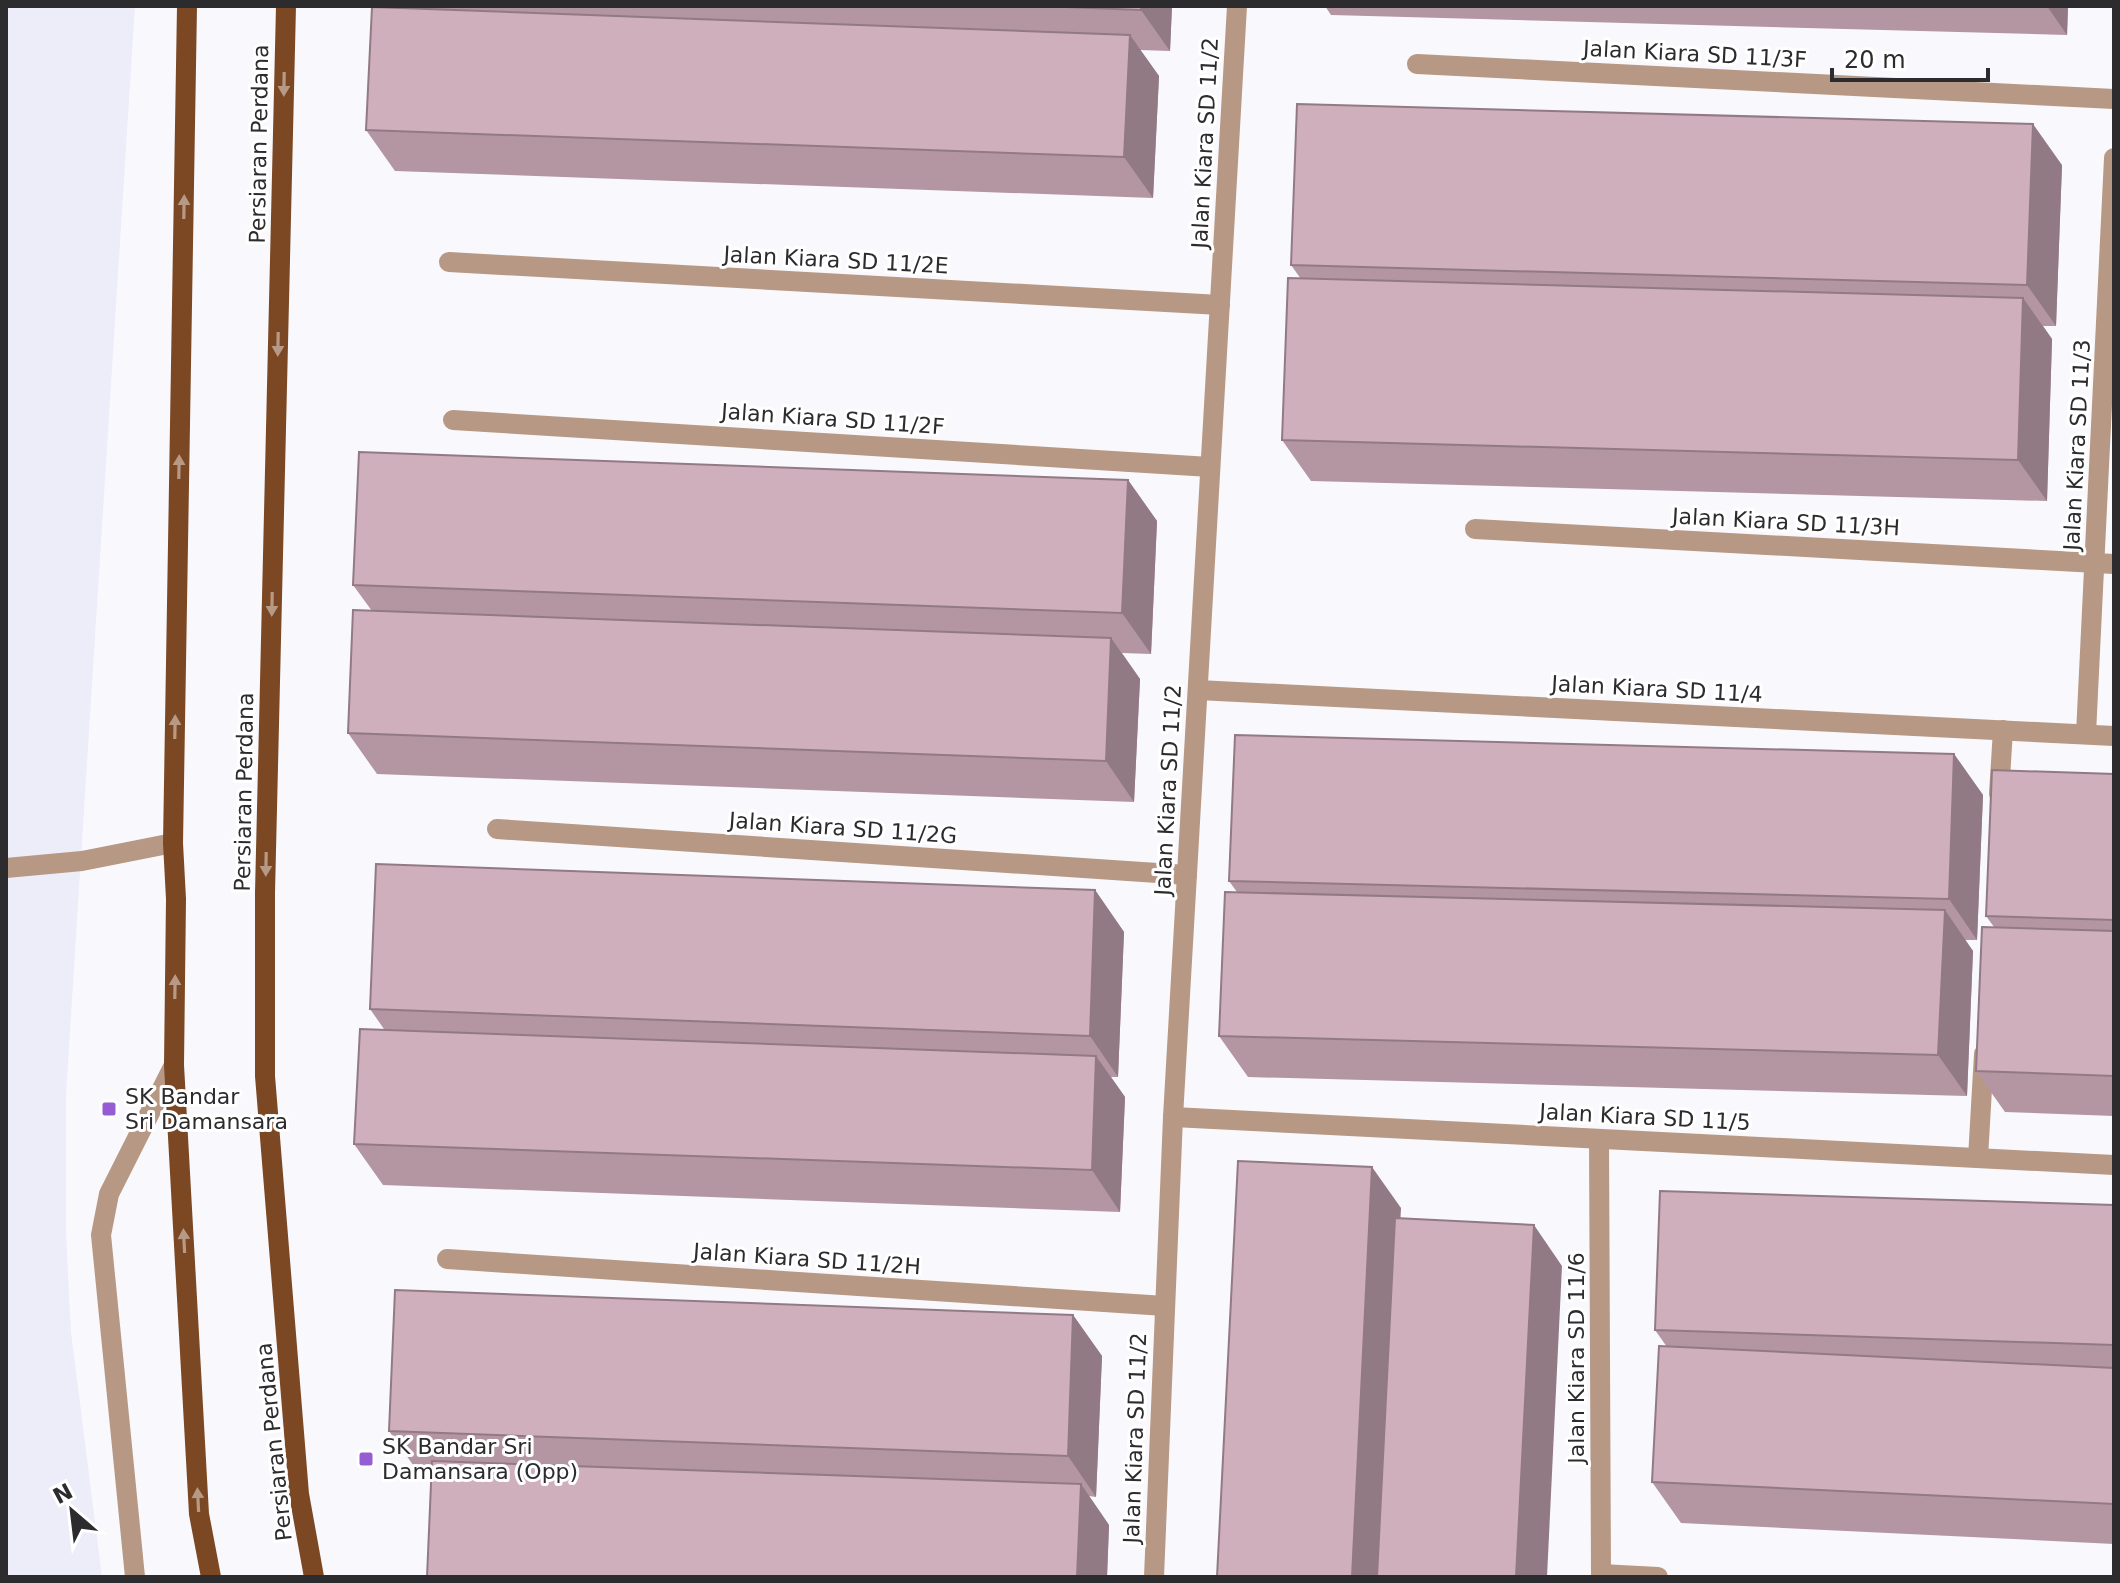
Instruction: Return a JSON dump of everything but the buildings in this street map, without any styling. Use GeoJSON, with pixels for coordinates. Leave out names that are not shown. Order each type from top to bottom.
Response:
{"type":"FeatureCollection","features":[{"type":"Feature","properties":{"kind":"main road"},"geometry":{"type":"LineString","coordinates":[[187,6],[173,843],[176,899],[174,1065],[199,1514],[211,1577]]}},
{"type":"Feature","properties":{"kind":"main road","name":"Persiaran Perdana"},"geometry":{"type":"LineString","coordinates":[[286,6],[265,893],[265,1076],[299,1494],[314,1577]]}},
{"type":"Feature","properties":{"kind":"street","name":"Jalan Kiara SD 11/2"},"geometry":{"type":"LineString","coordinates":[[1154,1577],[1173,1117],[1237,6]]}},
{"type":"Feature","properties":{"kind":"street","name":"Jalan Kiara SD 11/3F"},"geometry":{"type":"LineString","coordinates":[[1417,64],[2114,99]]}},
{"type":"Feature","properties":{"kind":"street","name":"Jalan Kiara SD 11/3"},"geometry":{"type":"LineString","coordinates":[[2086,734],[2105,563],[2114,158]]}},
{"type":"Feature","properties":{"kind":"street","name":"Jalan Kiara SD 11/2E"},"geometry":{"type":"LineString","coordinates":[[449,262],[1220,305]]}},
{"type":"Feature","properties":{"kind":"street","name":"Jalan Kiara SD 11/2F"},"geometry":{"type":"LineString","coordinates":[[453,420],[1210,467]]}},
{"type":"Feature","properties":{"kind":"street","name":"Jalan Kiara SD 11/3H"},"geometry":{"type":"LineString","coordinates":[[1475,529],[2105,563]]}},
{"type":"Feature","properties":{"kind":"street","name":"Jalan Kiara SD 11/4"},"geometry":{"type":"LineString","coordinates":[[1198,690],[2114,736]]}},
{"type":"Feature","properties":{"kind":"street"},"geometry":{"type":"LineString","coordinates":[[1998,809],[2003,730]]}},
{"type":"Feature","properties":{"kind":"street","name":"Jalan Kiara SD 11/2G"},"geometry":{"type":"LineString","coordinates":[[497,829],[1187,875]]}},
{"type":"Feature","properties":{"kind":"street"},"geometry":{"type":"LineString","coordinates":[[6,868],[82,861],[173,843]]}},
{"type":"Feature","properties":{"kind":"street"},"geometry":{"type":"LineString","coordinates":[[1978,1158],[1985,1031]]}},
{"type":"Feature","properties":{"kind":"street"},"geometry":{"type":"LineString","coordinates":[[135,1577],[101,1235],[109,1194],[174,1065]]}},
{"type":"Feature","properties":{"kind":"street","name":"Jalan Kiara SD 11/5"},"geometry":{"type":"LineString","coordinates":[[1173,1117],[2114,1165]]}},
{"type":"Feature","properties":{"kind":"street","name":"Jalan Kiara SD 11/6"},"geometry":{"type":"LineString","coordinates":[[1599,1139],[1601,1576]]}},
{"type":"Feature","properties":{"kind":"street","name":"Jalan Kiara SD 11/2H"},"geometry":{"type":"LineString","coordinates":[[447,1259],[1165,1306]]}},
{"type":"Feature","properties":{"kind":"street"},"geometry":{"type":"LineString","coordinates":[[1601,1576],[1658,1577]]}},
{"type":"Feature","properties":{"kind":"shaded area"},"geometry":{"type":"Polygon","coordinates":[[[6,6],[135,6],[66,1095],[66,1234],[71,1332],[102,1577],[6,1577],[6,6]]]}},
{"type":"Feature","properties":{"kind":"place","name":"SK Bandar Sri Damansara"},"geometry":{"type":"Point","coordinates":[109,1109]}},
{"type":"Feature","properties":{"kind":"place","name":"SK Bandar Sri Damansara (Opp)"},"geometry":{"type":"Point","coordinates":[366,1459]}}]}
